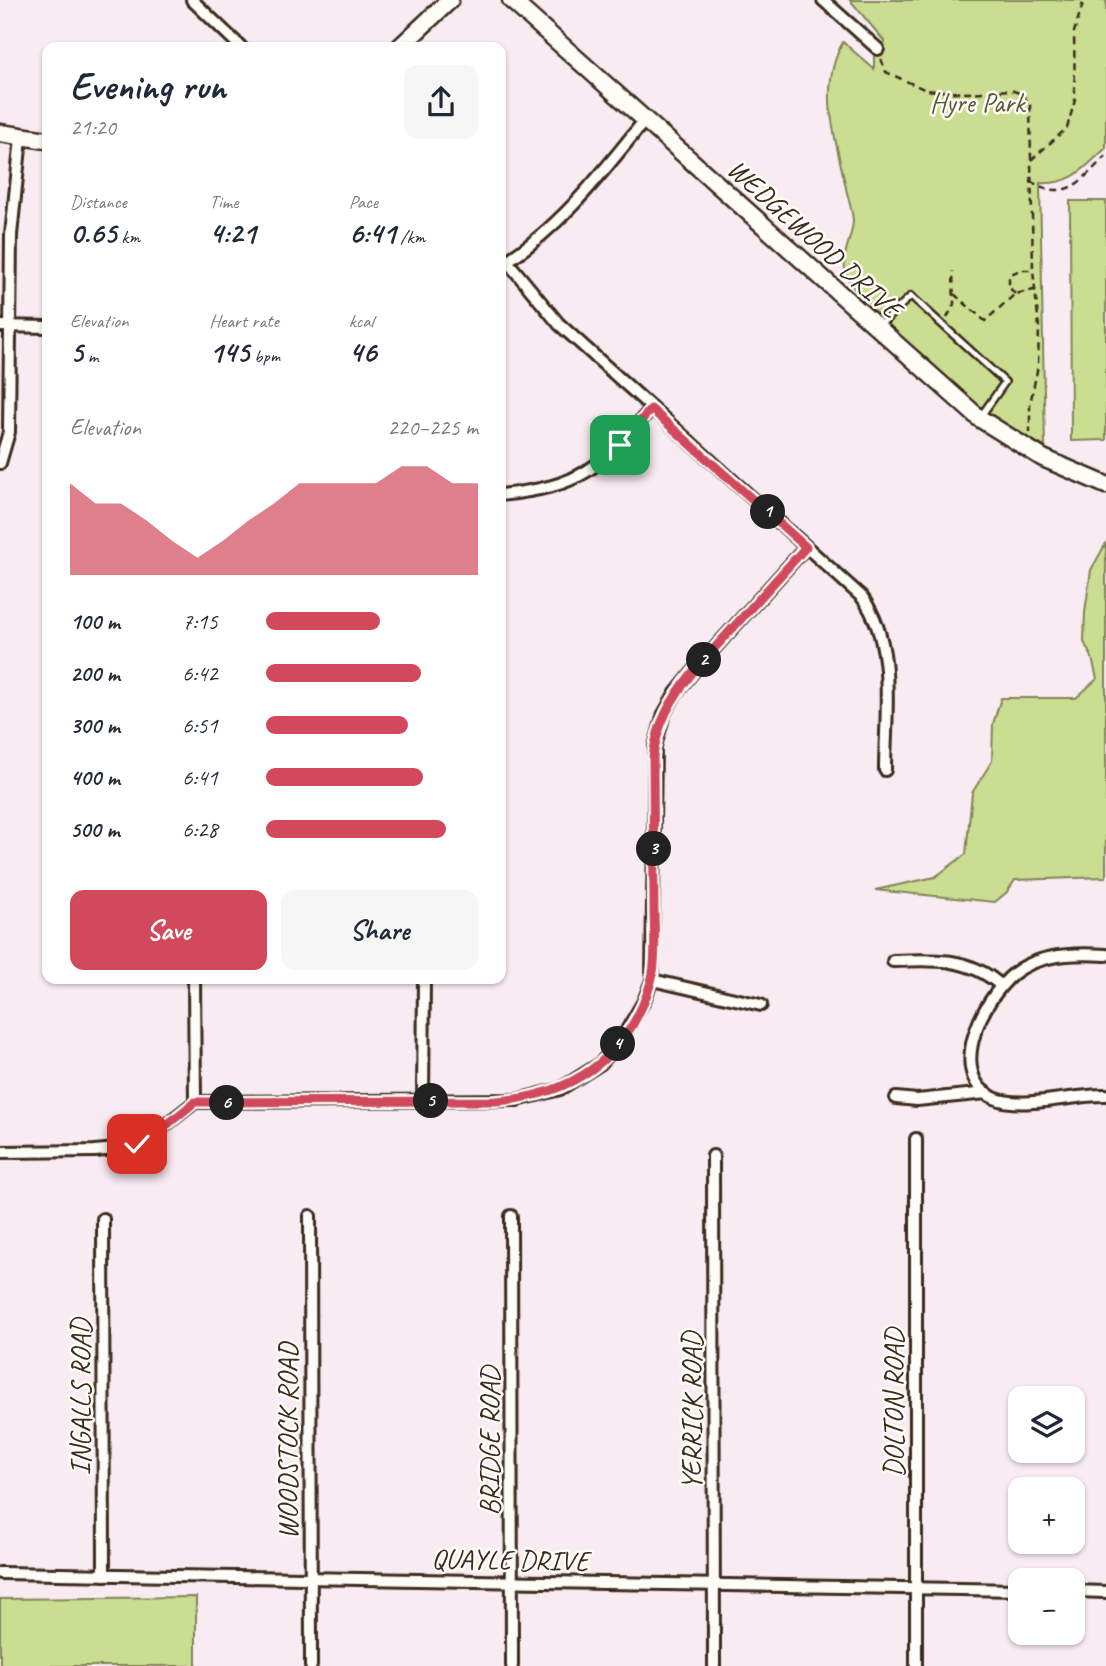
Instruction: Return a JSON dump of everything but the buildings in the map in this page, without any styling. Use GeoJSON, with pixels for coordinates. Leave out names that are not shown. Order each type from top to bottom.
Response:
{"type":"FeatureCollection","features":[{"type":"Feature","properties":{"kind":"street"},"geometry":{"type":"LineString","coordinates":[[192,0],[236,42]]}},
{"type":"Feature","properties":{"kind":"street"},"geometry":{"type":"LineString","coordinates":[[405,42],[450,0]]}},
{"type":"Feature","properties":{"kind":"street","name":"WEDGEWOOD DRIVE"},"geometry":{"type":"LineString","coordinates":[[511,0],[979,418],[1030,452],[1106,485]]}},
{"type":"Feature","properties":{"kind":"street"},"geometry":{"type":"LineString","coordinates":[[823,0],[878,49]]}},
{"type":"Feature","properties":{"kind":"street"},"geometry":{"type":"LineString","coordinates":[[506,261],[565,211],[644,121]]}},
{"type":"Feature","properties":{"kind":"street"},"geometry":{"type":"LineString","coordinates":[[0,133],[42,139]]}},
{"type":"Feature","properties":{"kind":"street"},"geometry":{"type":"LineString","coordinates":[[0,463],[9,432],[4,326],[21,138]]}},
{"type":"Feature","properties":{"kind":"street"},"geometry":{"type":"LineString","coordinates":[[506,265],[559,324],[862,597],[880,628],[885,660],[885,770]]}},
{"type":"Feature","properties":{"kind":"street"},"geometry":{"type":"LineString","coordinates":[[4,326],[42,327]]}},
{"type":"Feature","properties":{"kind":"street"},"geometry":{"type":"LineString","coordinates":[[506,494],[556,487],[578,478],[620,445],[651,409]]}},
{"type":"Feature","properties":{"kind":"street"},"geometry":{"type":"LineString","coordinates":[[0,1152],[126,1148],[148,1139],[195,1102],[517,1100],[538,1096],[570,1083],[600,1064],[634,1021],[652,979],[653,757],[660,725],[676,693],[693,672],[806,547]]}},
{"type":"Feature","properties":{"kind":"street"},"geometry":{"type":"LineString","coordinates":[[987,1093],[973,1072],[971,1051],[984,1008],[1000,985],[1034,962],[1066,956],[1106,955]]}},
{"type":"Feature","properties":{"kind":"street"},"geometry":{"type":"LineString","coordinates":[[893,961],[951,961],[983,971],[1000,985]]}},
{"type":"Feature","properties":{"kind":"street"},"geometry":{"type":"LineString","coordinates":[[652,979],[761,1005]]}},
{"type":"Feature","properties":{"kind":"street"},"geometry":{"type":"LineString","coordinates":[[194,984],[195,1102]]}},
{"type":"Feature","properties":{"kind":"street"},"geometry":{"type":"LineString","coordinates":[[423,1101],[424,984]]}},
{"type":"Feature","properties":{"kind":"street"},"geometry":{"type":"LineString","coordinates":[[897,1098],[917,1100],[987,1093],[1004,1101],[1014,1101],[1106,1095]]}},
{"type":"Feature","properties":{"kind":"street","name":"DOLTON ROAD"},"geometry":{"type":"LineString","coordinates":[[916,1139],[916,1666]]}},
{"type":"Feature","properties":{"kind":"street","name":"YERRICK ROAD"},"geometry":{"type":"LineString","coordinates":[[713,1156],[714,1666]]}},
{"type":"Feature","properties":{"kind":"street","name":"WOODSTOCK ROAD"},"geometry":{"type":"LineString","coordinates":[[310,1216],[311,1666]]}},
{"type":"Feature","properties":{"kind":"street","name":"BRIDGE ROAD"},"geometry":{"type":"LineString","coordinates":[[511,1216],[512,1666]]}},
{"type":"Feature","properties":{"kind":"street","name":"INGALLS ROAD"},"geometry":{"type":"LineString","coordinates":[[103,1219],[104,1574]]}},
{"type":"Feature","properties":{"kind":"street","name":"QUAYLE DRIVE"},"geometry":{"type":"LineString","coordinates":[[0,1573],[1008,1590]]}},
{"type":"Feature","properties":{"kind":"street"},"geometry":{"type":"LineString","coordinates":[[1085,1591],[1106,1591]]}},
{"type":"Feature","properties":{"kind":"lane"},"geometry":{"type":"LineString","coordinates":[[876,328],[911,296],[1005,382],[979,418]]}},
{"type":"Feature","properties":{"kind":"path"},"geometry":{"type":"LineString","coordinates":[[1030,160],[1067,128],[1075,100],[1074,32],[1084,0]]}},
{"type":"Feature","properties":{"kind":"path"},"geometry":{"type":"LineString","coordinates":[[878,49],[886,72],[926,90],[967,93],[1011,90],[1022,94],[1030,105],[1033,270],[1039,340],[1038,366],[1030,404],[1030,452]]}},
{"type":"Feature","properties":{"kind":"path"},"geometry":{"type":"LineString","coordinates":[[1030,181],[1044,189],[1059,192],[1074,186],[1106,156]]}},
{"type":"Feature","properties":{"kind":"path"},"geometry":{"type":"LineString","coordinates":[[1015,294],[1009,288],[1009,275],[1020,270],[1033,270]]}},
{"type":"Feature","properties":{"kind":"path"},"geometry":{"type":"LineString","coordinates":[[943,325],[954,304],[953,271]]}},
{"type":"Feature","properties":{"kind":"path"},"geometry":{"type":"LineString","coordinates":[[954,294],[985,321],[1015,294],[1035,290]]}},
{"type":"Feature","properties":{"kind":"green space","name":"Hyre Park"},"geometry":{"type":"Polygon","coordinates":[[[850,0],[1106,0],[1106,148],[1069,178],[1040,183],[1045,447],[998,419],[954,386],[873,313],[873,305],[856,292],[850,283],[845,259],[853,220],[831,114],[831,78],[843,42],[874,69],[874,55],[885,42],[850,0]]]}},
{"type":"Feature","properties":{"kind":"green space"},"geometry":{"type":"Polygon","coordinates":[[[1070,201],[1106,201],[1106,440],[1071,441],[1070,201]]]}},
{"type":"Feature","properties":{"kind":"green space"},"geometry":{"type":"Polygon","coordinates":[[[1106,543],[1106,877],[1015,880],[1007,892],[995,902],[875,890],[935,877],[966,854],[972,793],[992,761],[993,724],[1001,698],[1076,698],[1097,679],[1092,658],[1084,642],[1085,612],[1091,570],[1106,543]]]}},
{"type":"Feature","properties":{"kind":"green space"},"geometry":{"type":"Polygon","coordinates":[[[196,1597],[196,1666],[0,1666],[0,1599],[196,1597]]]}},
{"type":"Feature","properties":{"kind":"route"},"geometry":{"type":"LineString","coordinates":[[137,1144],[158,1132],[195,1102],[496,1101],[538,1096],[581,1077],[600,1064],[620,1042],[634,1021],[652,979],[653,757],[664,714],[693,672],[806,547],[694,444],[651,409],[620,445]]}}]}
